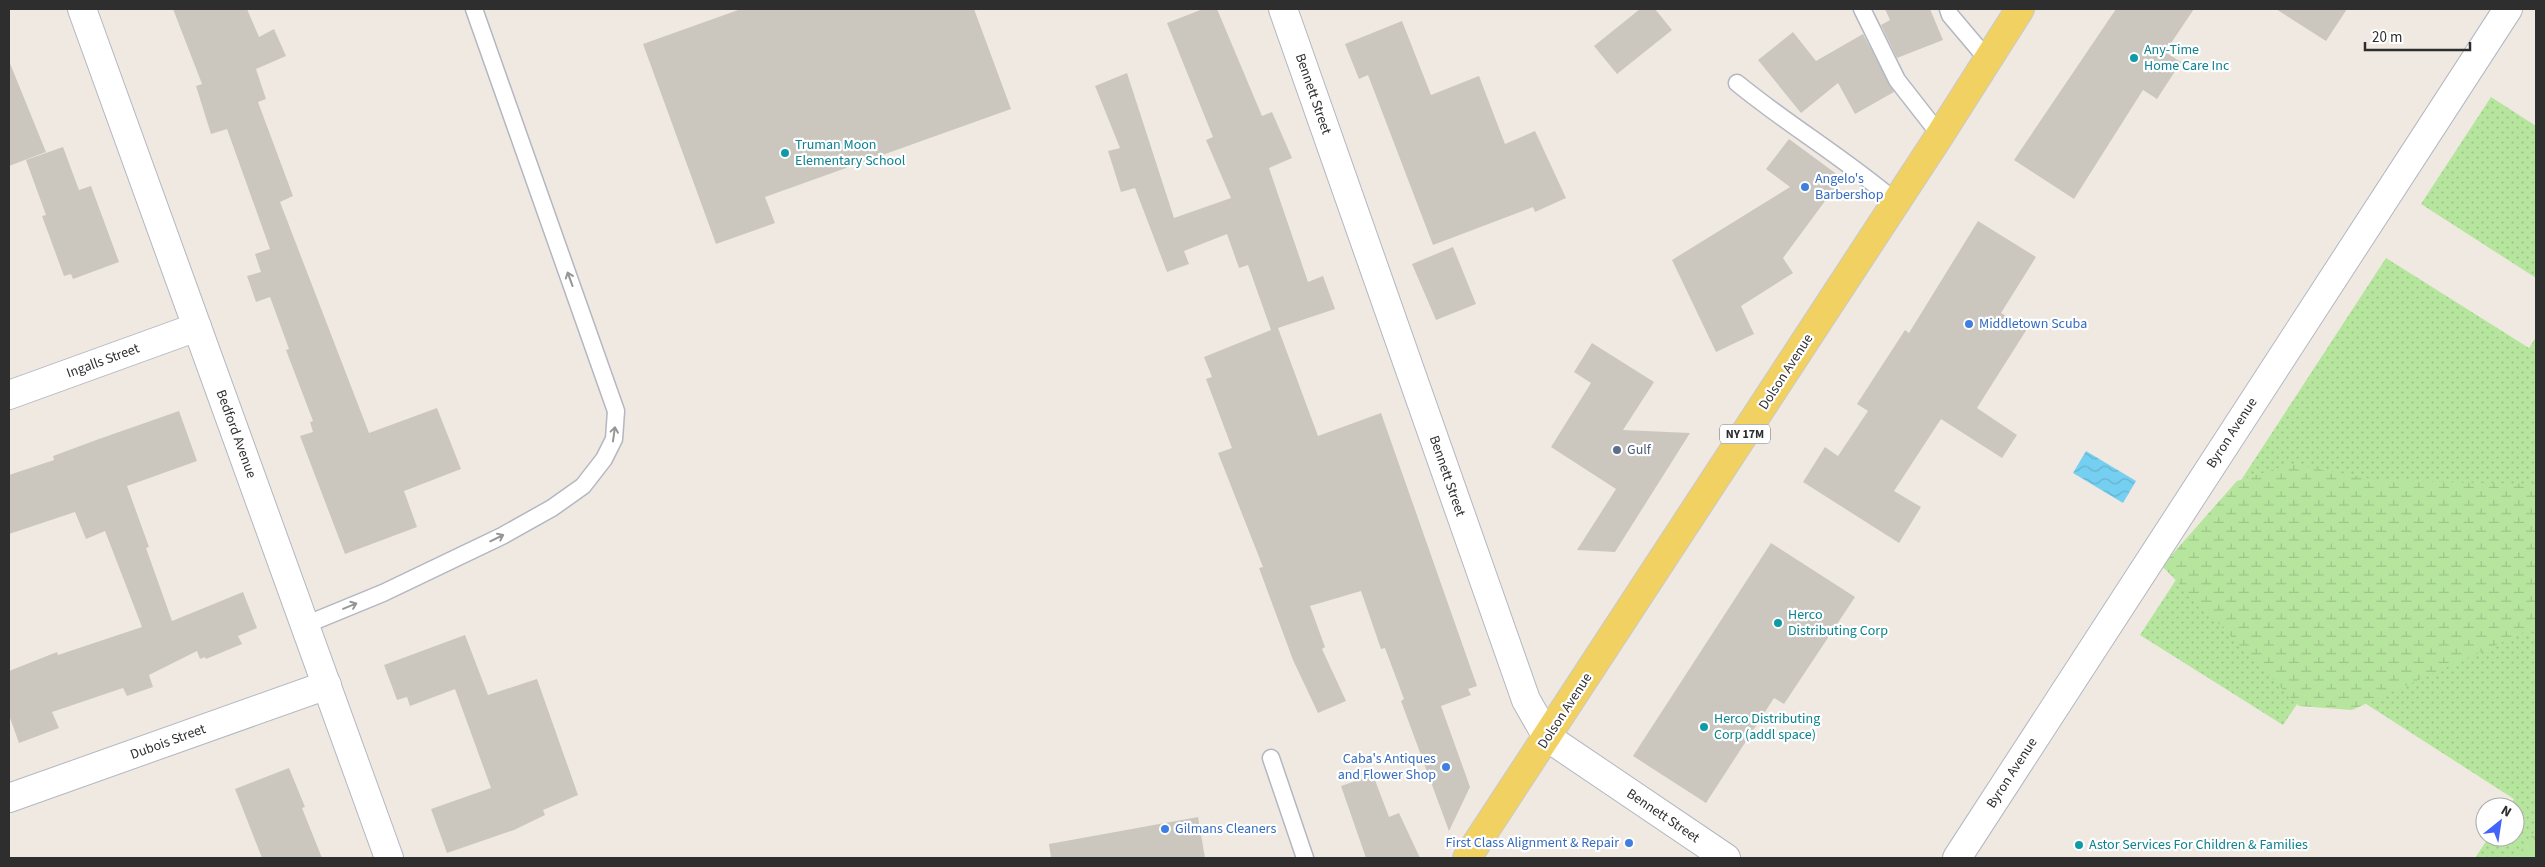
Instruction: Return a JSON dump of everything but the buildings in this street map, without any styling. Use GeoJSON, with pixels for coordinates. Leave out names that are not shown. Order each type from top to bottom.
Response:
{"type":"FeatureCollection","features":[{"type":"Feature","properties":{"kind":"main road","name":"Dolson Avenue"},"geometry":{"type":"LineString","coordinates":[[1467,858],[1548,737],[2020,9]]}},
{"type":"Feature","properties":{"kind":"street","name":"Bedford Avenue"},"geometry":{"type":"LineString","coordinates":[[82,9],[389,858]]}},
{"type":"Feature","properties":{"kind":"street","name":"Bennett Street"},"geometry":{"type":"LineString","coordinates":[[1283,9],[1526,700],[1548,737],[1726,858]]}},
{"type":"Feature","properties":{"kind":"street","name":"Byron Avenue"},"geometry":{"type":"LineString","coordinates":[[1957,858],[2508,9]]}},
{"type":"Feature","properties":{"kind":"street","name":"Ingalls Street"},"geometry":{"type":"LineString","coordinates":[[9,394],[197,327]]}},
{"type":"Feature","properties":{"kind":"street","name":"Dubois Street"},"geometry":{"type":"LineString","coordinates":[[9,798],[326,685]]}},
{"type":"Feature","properties":{"kind":"lane"},"geometry":{"type":"LineString","coordinates":[[305,625],[382,593],[502,536],[552,508],[583,486],[604,459],[614,439],[616,411],[474,9]]}},
{"type":"Feature","properties":{"kind":"lane"},"geometry":{"type":"LineString","coordinates":[[1862,9],[1897,80],[1940,135]]}},
{"type":"Feature","properties":{"kind":"lane"},"geometry":{"type":"LineString","coordinates":[[1948,9],[1950,15],[1988,60]]}},
{"type":"Feature","properties":{"kind":"lane"},"geometry":{"type":"LineString","coordinates":[[1737,83],[1775,114],[1870,180],[1896,202]]}},
{"type":"Feature","properties":{"kind":"lane"},"geometry":{"type":"LineString","coordinates":[[1271,758],[1305,858]]}},
{"type":"Feature","properties":{"kind":"green space"},"geometry":{"type":"Polygon","coordinates":[[[2491,97],[2536,126],[2536,278],[2421,204],[2491,97]]]}},
{"type":"Feature","properties":{"kind":"green space"},"geometry":{"type":"Polygon","coordinates":[[[2386,258],[2529,348],[2536,337],[2536,858],[2475,858],[2482,847],[2525,847],[2525,797],[2511,797],[2318,673],[2283,725],[2140,635],[2386,258]]]}},
{"type":"Feature","properties":{"kind":"green space"},"geometry":{"type":"Polygon","coordinates":[[[2291,464],[2383,481],[2536,484],[2536,627],[2352,710],[2299,706],[2162,566],[2237,481],[2291,464]]]}},
{"type":"Feature","properties":{"kind":"green space"},"geometry":{"type":"Polygon","coordinates":[[[2536,830],[2536,858],[2515,858],[2536,830]]]}},
{"type":"Feature","properties":{"kind":"water"},"geometry":{"type":"Polygon","coordinates":[[[2086,451],[2136,481],[2123,503],[2073,473],[2086,451]]]}},
{"type":"Feature","properties":{"kind":"place","name":"Any-Time Home Care Inc"},"geometry":{"type":"Point","coordinates":[2134,58]}},
{"type":"Feature","properties":{"kind":"place","name":"Truman Moon Elementary School"},"geometry":{"type":"Point","coordinates":[785,153]}},
{"type":"Feature","properties":{"kind":"place","name":"Angelo's Barbershop"},"geometry":{"type":"Point","coordinates":[1805,187]}},
{"type":"Feature","properties":{"kind":"place","name":"Middletown Scuba"},"geometry":{"type":"Point","coordinates":[1969,324]}},
{"type":"Feature","properties":{"kind":"place","name":"Gulf"},"geometry":{"type":"Point","coordinates":[1617,450]}},
{"type":"Feature","properties":{"kind":"place","name":"Herco Distributing Corp"},"geometry":{"type":"Point","coordinates":[1778,623]}},
{"type":"Feature","properties":{"kind":"place","name":"Herco Distributing Corp (addl space)"},"geometry":{"type":"Point","coordinates":[1704,727]}},
{"type":"Feature","properties":{"kind":"place","name":"Caba's Antiques and Flower Shop"},"geometry":{"type":"Point","coordinates":[1446,767]}},
{"type":"Feature","properties":{"kind":"place","name":"Gilmans Cleaners"},"geometry":{"type":"Point","coordinates":[1165,829]}},
{"type":"Feature","properties":{"kind":"place","name":"First Class Alignment & Repair"},"geometry":{"type":"Point","coordinates":[1629,843]}},
{"type":"Feature","properties":{"kind":"place","name":"Astor Services For Children & Families"},"geometry":{"type":"Point","coordinates":[2079,845]}}]}
